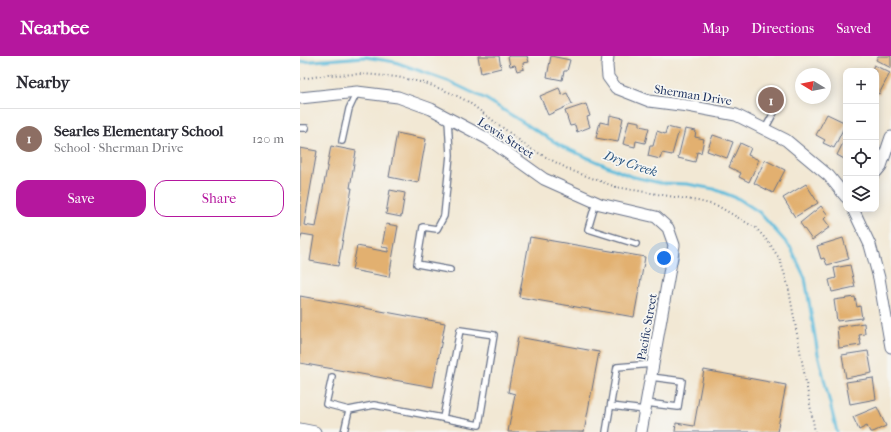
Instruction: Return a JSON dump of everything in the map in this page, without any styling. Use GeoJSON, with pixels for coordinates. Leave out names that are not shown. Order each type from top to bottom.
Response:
{"type":"FeatureCollection","features":[{"type":"Feature","properties":{"kind":"street","name":"Sherman Drive"},"geometry":{"type":"LineString","coordinates":[[608,56],[608,77],[616,88],[649,101],[688,106],[736,115],[786,140],[829,176],[843,192]]}},
{"type":"Feature","properties":{"kind":"street","name":"Lewis Street"},"geometry":{"type":"LineString","coordinates":[[300,98],[357,92],[398,97],[431,109],[488,139],[544,179],[596,202],[656,217],[668,228]]}},
{"type":"Feature","properties":{"kind":"street"},"geometry":{"type":"LineString","coordinates":[[879,168],[891,137]]}},
{"type":"Feature","properties":{"kind":"street"},"geometry":{"type":"LineString","coordinates":[[854,212],[870,245],[879,278],[891,347]]}},
{"type":"Feature","properties":{"kind":"street","name":"Pacific Street"},"geometry":{"type":"LineString","coordinates":[[641,432],[674,245],[668,228]]}},
{"type":"Feature","properties":{"kind":"street"},"geometry":{"type":"LineString","coordinates":[[300,429],[315,432]]}},
{"type":"Feature","properties":{"kind":"lane"},"geometry":{"type":"LineString","coordinates":[[342,141],[348,109],[357,92]]}},
{"type":"Feature","properties":{"kind":"lane"},"geometry":{"type":"LineString","coordinates":[[765,129],[778,105]]}},
{"type":"Feature","properties":{"kind":"lane"},"geometry":{"type":"LineString","coordinates":[[448,118],[450,155],[444,216],[437,229],[423,227],[416,264],[450,270]]}},
{"type":"Feature","properties":{"kind":"lane"},"geometry":{"type":"LineString","coordinates":[[596,202],[588,229],[636,244]]}},
{"type":"Feature","properties":{"kind":"lane"},"geometry":{"type":"LineString","coordinates":[[332,377],[326,404],[349,410],[374,405],[480,425],[494,335],[460,330],[443,418]]}},
{"type":"Feature","properties":{"kind":"lane"},"geometry":{"type":"LineString","coordinates":[[606,432],[618,367],[654,364]]}},
{"type":"Feature","properties":{"kind":"lane"},"geometry":{"type":"LineString","coordinates":[[612,406],[678,407],[682,382],[651,376]]}},
{"type":"Feature","properties":{"kind":"lane"},"geometry":{"type":"LineString","coordinates":[[344,432],[349,410]]}},
{"type":"Feature","properties":{"kind":"building"},"geometry":{"type":"Polygon","coordinates":[[[478,56],[499,56],[501,68],[481,73],[478,56]]]}},
{"type":"Feature","properties":{"kind":"building"},"geometry":{"type":"Polygon","coordinates":[[[508,56],[527,56],[529,62],[523,63],[524,69],[517,71],[515,65],[510,66],[508,56]]]}},
{"type":"Feature","properties":{"kind":"building"},"geometry":{"type":"Polygon","coordinates":[[[551,56],[570,60],[567,71],[564,71],[562,80],[547,77],[551,56]]]}},
{"type":"Feature","properties":{"kind":"building"},"geometry":{"type":"Polygon","coordinates":[[[878,56],[891,56],[891,68],[876,60],[878,56]]]}},
{"type":"Feature","properties":{"kind":"building"},"geometry":{"type":"Polygon","coordinates":[[[874,65],[890,73],[879,94],[879,68],[872,68],[874,65]]]}},
{"type":"Feature","properties":{"kind":"building"},"geometry":{"type":"Polygon","coordinates":[[[559,88],[562,95],[567,93],[572,104],[548,115],[540,96],[559,88]]]}},
{"type":"Feature","properties":{"kind":"building"},"geometry":{"type":"Polygon","coordinates":[[[586,104],[590,116],[587,117],[590,127],[577,132],[575,125],[570,126],[565,111],[586,104]]]}},
{"type":"Feature","properties":{"kind":"building"},"geometry":{"type":"Polygon","coordinates":[[[827,114],[843,122],[843,129],[834,148],[823,143],[825,140],[816,135],[827,114]]]}},
{"type":"Feature","properties":{"kind":"building"},"geometry":{"type":"Polygon","coordinates":[[[610,115],[623,118],[618,142],[596,138],[600,122],[609,124],[610,115]]]}},
{"type":"Feature","properties":{"kind":"building"},"geometry":{"type":"Polygon","coordinates":[[[629,120],[640,122],[640,126],[649,128],[645,143],[636,141],[635,147],[623,144],[629,120]]]}},
{"type":"Feature","properties":{"kind":"building"},"geometry":{"type":"Polygon","coordinates":[[[667,127],[679,130],[672,155],[662,153],[660,159],[648,156],[650,146],[653,146],[657,131],[665,134],[667,127]]]}},
{"type":"Feature","properties":{"kind":"building"},"geometry":{"type":"Polygon","coordinates":[[[685,129],[696,131],[695,137],[704,139],[701,153],[697,152],[695,162],[678,158],[685,129]]]}},
{"type":"Feature","properties":{"kind":"building"},"geometry":{"type":"Polygon","coordinates":[[[397,133],[426,139],[418,183],[389,177],[397,133]]]}},
{"type":"Feature","properties":{"kind":"building"},"geometry":{"type":"Polygon","coordinates":[[[713,135],[733,142],[727,158],[707,151],[713,135]]]}},
{"type":"Feature","properties":{"kind":"building"},"geometry":{"type":"Polygon","coordinates":[[[740,143],[751,148],[748,155],[759,160],[749,182],[739,177],[741,173],[729,167],[740,143]]]}},
{"type":"Feature","properties":{"kind":"building"},"geometry":{"type":"Polygon","coordinates":[[[843,143],[843,158],[837,155],[843,143]]]}},
{"type":"Feature","properties":{"kind":"building"},"geometry":{"type":"Polygon","coordinates":[[[331,146],[356,151],[350,188],[352,188],[338,266],[310,261],[314,236],[302,234],[300,241],[300,148],[317,151],[304,225],[316,227],[331,146]]]}},
{"type":"Feature","properties":{"kind":"building"},"geometry":{"type":"Polygon","coordinates":[[[765,160],[785,170],[773,193],[754,183],[765,160]]]}},
{"type":"Feature","properties":{"kind":"building"},"geometry":{"type":"Polygon","coordinates":[[[806,184],[818,203],[795,217],[783,198],[806,184]]]}},
{"type":"Feature","properties":{"kind":"building"},"geometry":{"type":"Polygon","coordinates":[[[390,190],[405,193],[401,217],[386,214],[390,190]]]}},
{"type":"Feature","properties":{"kind":"building"},"geometry":{"type":"Polygon","coordinates":[[[821,206],[828,215],[824,219],[830,227],[812,240],[800,223],[821,206]]]}},
{"type":"Feature","properties":{"kind":"building"},"geometry":{"type":"Polygon","coordinates":[[[386,224],[398,226],[389,277],[352,270],[357,246],[388,252],[388,248],[382,247],[386,224]]]}},
{"type":"Feature","properties":{"kind":"building"},"geometry":{"type":"Polygon","coordinates":[[[530,237],[645,257],[634,317],[519,297],[530,237]]]}},
{"type":"Feature","properties":{"kind":"building"},"geometry":{"type":"Polygon","coordinates":[[[843,238],[849,259],[827,265],[824,258],[821,259],[817,246],[843,238]]]}},
{"type":"Feature","properties":{"kind":"building"},"geometry":{"type":"Polygon","coordinates":[[[850,265],[855,287],[832,292],[829,280],[836,278],[834,268],[850,265]]]}},
{"type":"Feature","properties":{"kind":"building"},"geometry":{"type":"Polygon","coordinates":[[[300,296],[445,323],[433,387],[300,363],[300,296]]]}},
{"type":"Feature","properties":{"kind":"building"},"geometry":{"type":"Polygon","coordinates":[[[855,297],[857,307],[860,306],[862,318],[837,321],[834,300],[855,297]]]}},
{"type":"Feature","properties":{"kind":"building"},"geometry":{"type":"Polygon","coordinates":[[[864,323],[865,334],[859,335],[861,345],[839,348],[837,327],[864,323]]]}},
{"type":"Feature","properties":{"kind":"building"},"geometry":{"type":"Polygon","coordinates":[[[518,337],[599,352],[584,432],[508,432],[515,394],[508,392],[518,337]]]}},
{"type":"Feature","properties":{"kind":"building"},"geometry":{"type":"Polygon","coordinates":[[[868,351],[872,373],[846,378],[842,355],[868,351]]]}},
{"type":"Feature","properties":{"kind":"building"},"geometry":{"type":"Polygon","coordinates":[[[704,370],[786,385],[777,432],[675,432],[676,423],[694,426],[704,370]]]}},
{"type":"Feature","properties":{"kind":"building"},"geometry":{"type":"Polygon","coordinates":[[[873,378],[876,399],[850,404],[846,382],[873,378]]]}},
{"type":"Feature","properties":{"kind":"building"},"geometry":{"type":"Polygon","coordinates":[[[877,407],[886,426],[873,432],[870,432],[867,426],[859,430],[853,417],[877,407]]]}},
{"type":"Feature","properties":{"kind":"waterway","name":"Dry Creek"},"geometry":{"type":"LineString","coordinates":[[300,62],[365,57],[395,62],[448,81],[486,99],[563,147],[630,176],[660,183],[687,184],[714,189],[739,199],[759,212],[791,248],[805,278],[818,354],[837,432]]}},
{"type":"Feature","properties":{"kind":"place","name":"Searles Elementary School"},"geometry":{"type":"Point","coordinates":[771,100]}}]}
